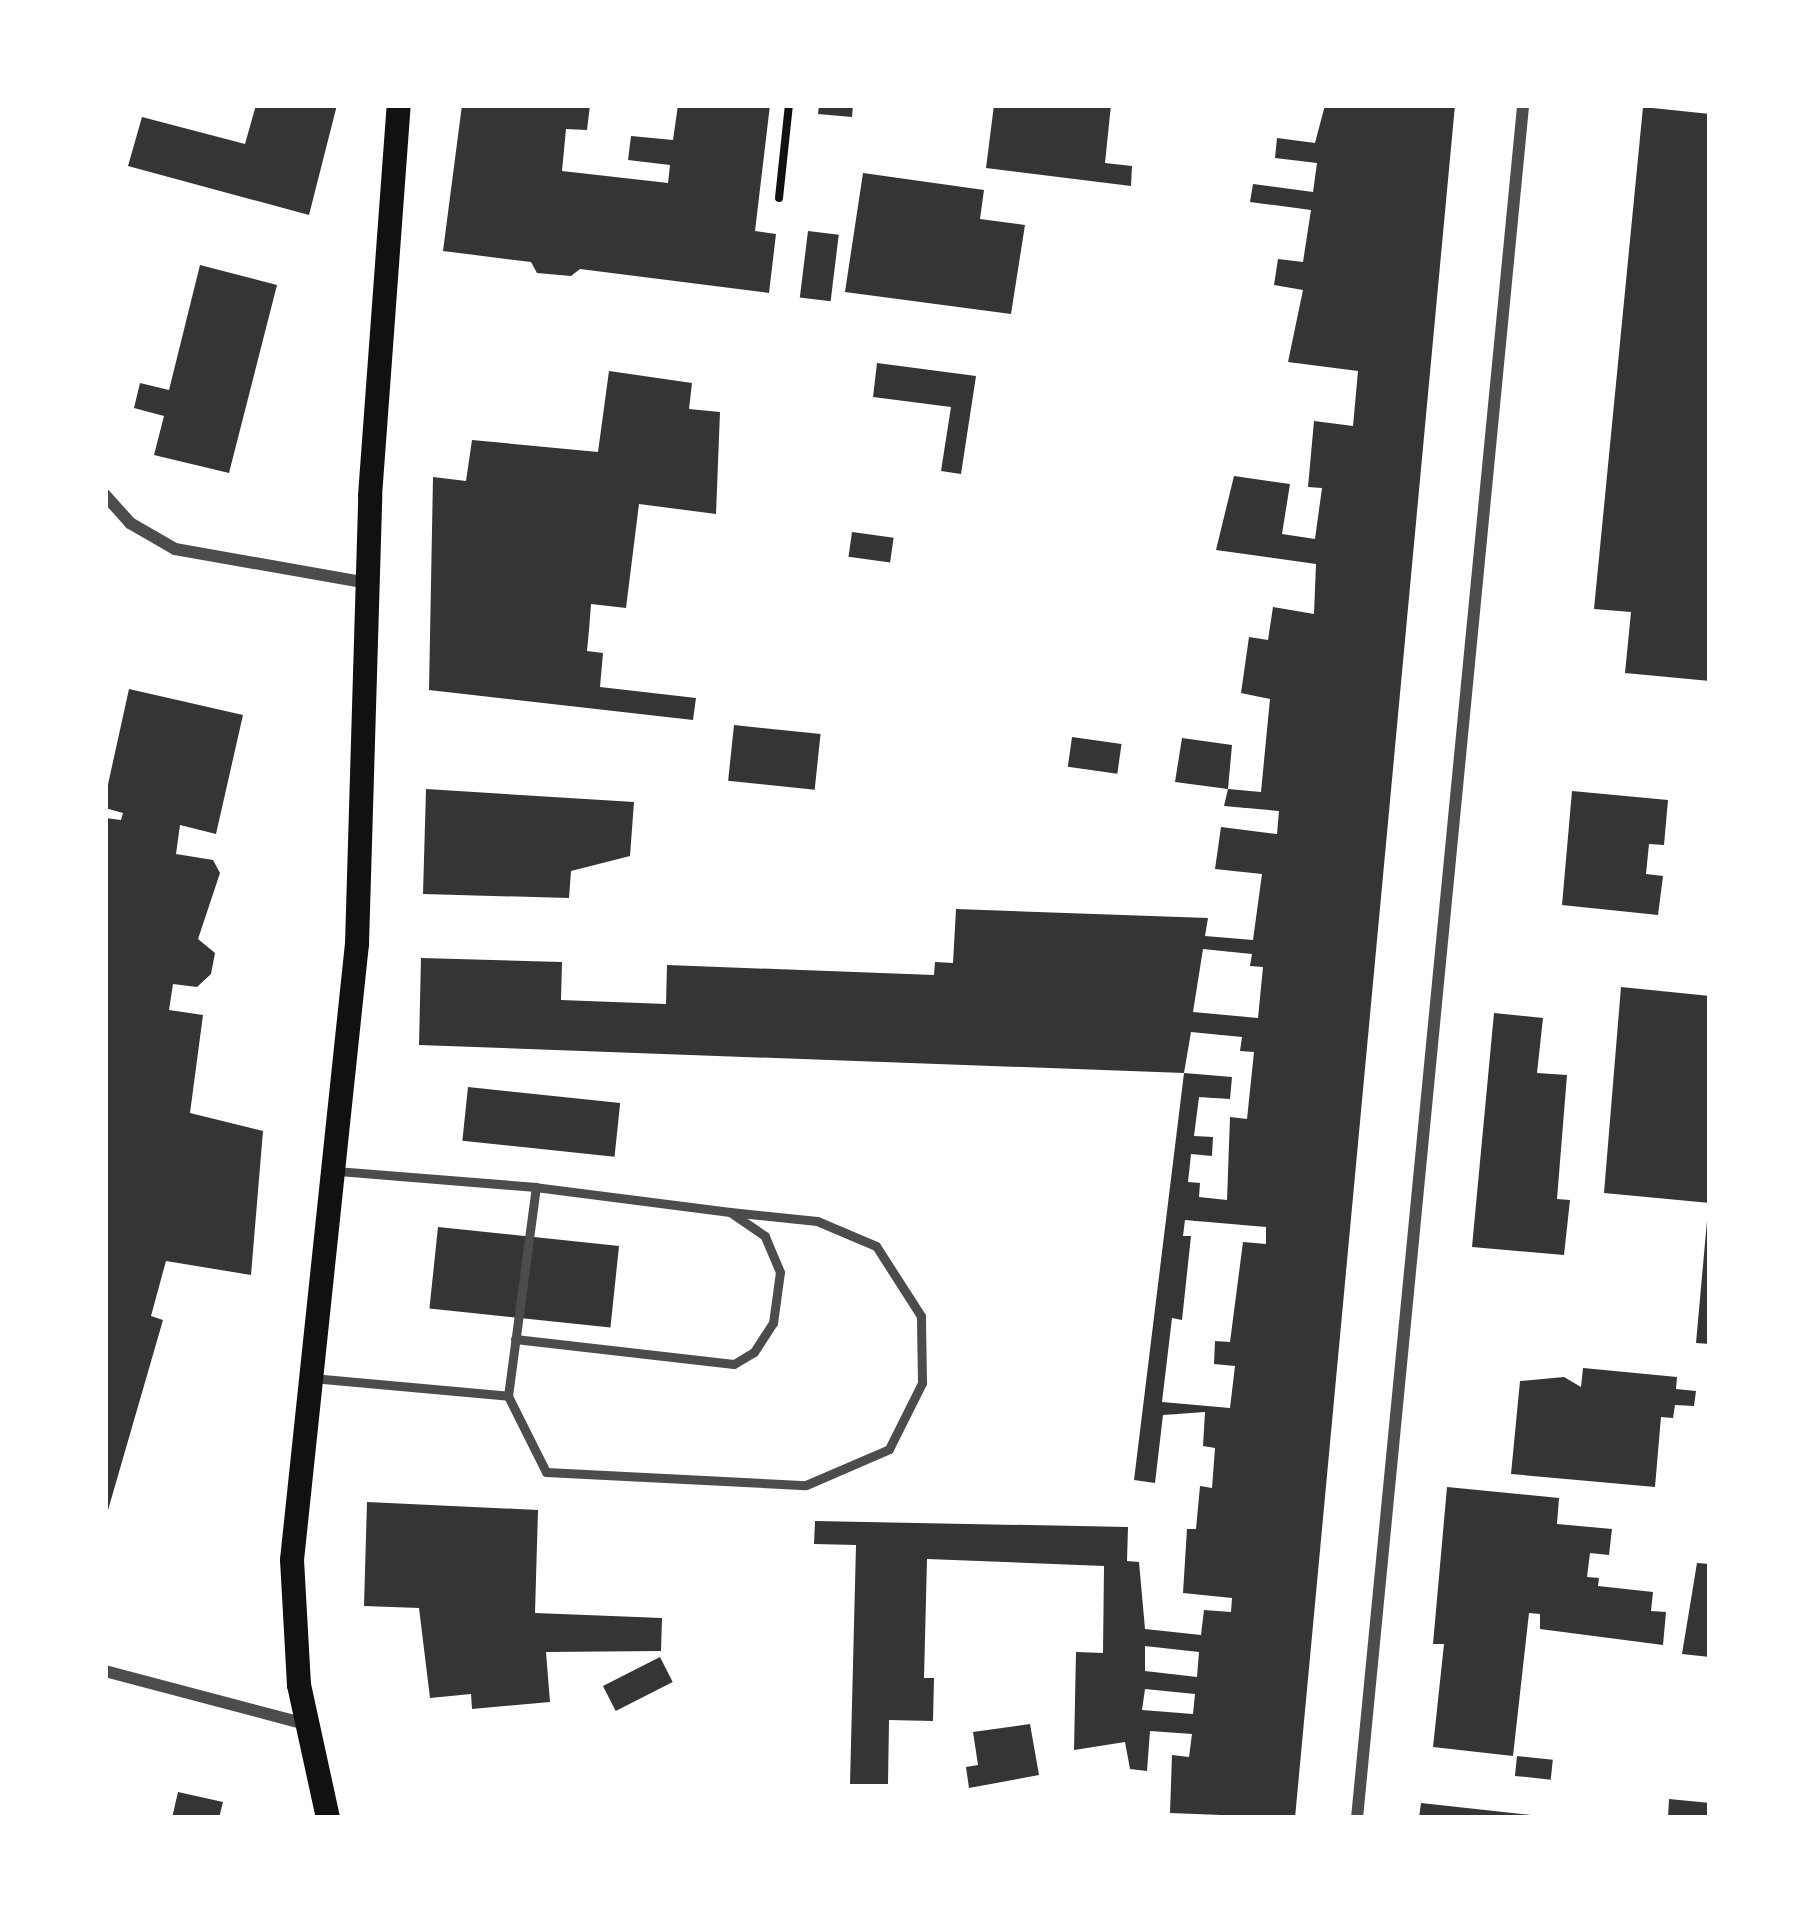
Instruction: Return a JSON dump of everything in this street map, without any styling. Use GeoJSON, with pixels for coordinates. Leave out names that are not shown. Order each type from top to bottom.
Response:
{"type":"FeatureCollection","features":[{"type":"Feature","properties":{"kind":"main road"},"geometry":{"type":"LineString","coordinates":[[328,1818],[306,1724],[291,1595],[336,1171],[363,836],[367,583],[399,105]]}},
{"type":"Feature","properties":{"kind":"street"},"geometry":{"type":"LineString","coordinates":[[1358,1818],[1523,105]]}},
{"type":"Feature","properties":{"kind":"street"},"geometry":{"type":"LineString","coordinates":[[105,495],[130,523],[175,549],[367,583]]}},
{"type":"Feature","properties":{"kind":"street"},"geometry":{"type":"LineString","coordinates":[[105,1671],[306,1724]]}},
{"type":"Feature","properties":{"kind":"lane"},"geometry":{"type":"LineString","coordinates":[[336,1171],[536,1186],[817,1222],[876,1246],[921,1316],[922,1383],[889,1449],[806,1486],[546,1472],[508,1396],[536,1186]]}},
{"type":"Feature","properties":{"kind":"lane"},"geometry":{"type":"LineString","coordinates":[[515,1339],[734,1364],[773,1324],[780,1273],[765,1236],[730,1212]]}},
{"type":"Feature","properties":{"kind":"lane"},"geometry":{"type":"LineString","coordinates":[[311,1378],[508,1396]]}},
{"type":"Feature","properties":{"kind":"path"},"geometry":{"type":"LineString","coordinates":[[779,198],[789,105]]}},
{"type":"Feature","properties":{"kind":"building"},"geometry":{"type":"Polygon","coordinates":[[[256,105],[337,105],[309,215],[128,166],[142,117],[245,144],[256,105]]]}},
{"type":"Feature","properties":{"kind":"building"},"geometry":{"type":"Polygon","coordinates":[[[462,105],[590,105],[587,130],[566,129],[562,171],[668,183],[670,165],[628,160],[631,136],[673,140],[678,105],[770,105],[755,231],[776,234],[769,293],[580,269],[571,276],[537,273],[531,262],[443,251],[462,105]]]}},
{"type":"Feature","properties":{"kind":"building"},"geometry":{"type":"Polygon","coordinates":[[[819,105],[853,105],[852,117],[818,114],[819,105]]]}},
{"type":"Feature","properties":{"kind":"building"},"geometry":{"type":"Polygon","coordinates":[[[994,105],[1111,105],[1105,163],[1132,166],[1131,186],[986,168],[994,105]]]}},
{"type":"Feature","properties":{"kind":"building"},"geometry":{"type":"Polygon","coordinates":[[[1325,105],[1455,105],[1295,1818],[1170,1813],[1172,1755],[1189,1757],[1192,1734],[1150,1731],[1147,1771],[1130,1769],[1125,1742],[1074,1750],[1076,1652],[1103,1653],[1104,1566],[927,1559],[924,1678],[934,1678],[933,1721],[889,1720],[888,1784],[850,1784],[856,1545],[814,1544],[815,1521],[1128,1527],[1127,1561],[1139,1562],[1145,1629],[1201,1635],[1204,1610],[1231,1612],[1232,1598],[1183,1593],[1187,1529],[1196,1529],[1200,1486],[1212,1488],[1215,1448],[1203,1446],[1205,1412],[1163,1415],[1155,1483],[1134,1480],[1184,1073],[419,1045],[421,958],[562,962],[561,1000],[666,1004],[667,965],[934,975],[935,962],[953,963],[956,909],[1208,918],[1205,936],[1253,940],[1262,874],[1215,869],[1221,827],[1277,834],[1279,811],[1224,806],[1228,789],[1261,792],[1270,699],[1241,693],[1249,637],[1268,640],[1273,607],[1314,614],[1316,564],[1216,550],[1234,476],[1290,484],[1282,534],[1315,539],[1322,488],[1308,487],[1314,421],[1353,426],[1358,371],[1288,362],[1303,290],[1274,285],[1278,259],[1303,262],[1311,210],[1250,202],[1253,184],[1313,192],[1317,163],[1275,158],[1277,138],[1315,143],[1325,105]],[[1203,949],[1193,1012],[1258,1018],[1263,967],[1250,966],[1252,954],[1203,949]],[[1191,1032],[1184,1073],[1232,1077],[1230,1099],[1199,1097],[1194,1136],[1213,1137],[1212,1156],[1191,1154],[1188,1182],[1200,1183],[1199,1197],[1227,1200],[1230,1117],[1247,1119],[1254,1052],[1240,1051],[1242,1037],[1191,1032]],[[1185,1220],[1183,1236],[1191,1236],[1182,1320],[1172,1318],[1162,1402],[1230,1408],[1235,1366],[1214,1364],[1215,1341],[1230,1342],[1243,1242],[1266,1244],[1266,1227],[1185,1220]],[[1145,1646],[1145,1671],[1197,1677],[1199,1652],[1145,1646]],[[1145,1689],[1142,1710],[1193,1714],[1195,1694],[1145,1689]]]}},
{"type":"Feature","properties":{"kind":"building"},"geometry":{"type":"Polygon","coordinates":[[[1643,107],[1710,114],[1710,681],[1625,673],[1631,612],[1594,609],[1643,107]]]}},
{"type":"Feature","properties":{"kind":"building"},"geometry":{"type":"Polygon","coordinates":[[[863,173],[984,190],[980,219],[1025,225],[1011,314],[845,292],[863,173]]]}},
{"type":"Feature","properties":{"kind":"building"},"geometry":{"type":"Polygon","coordinates":[[[808,231],[839,235],[831,301],[800,298],[808,231]]]}},
{"type":"Feature","properties":{"kind":"building"},"geometry":{"type":"Polygon","coordinates":[[[200,265],[277,285],[229,473],[154,455],[164,416],[134,408],[140,383],[169,390],[200,265]]]}},
{"type":"Feature","properties":{"kind":"building"},"geometry":{"type":"Polygon","coordinates":[[[877,363],[976,376],[961,474],[941,471],[951,407],[873,397],[877,363]]]}},
{"type":"Feature","properties":{"kind":"building"},"geometry":{"type":"Polygon","coordinates":[[[609,371],[692,383],[689,409],[720,412],[716,514],[639,504],[626,608],[591,604],[587,651],[603,653],[600,687],[696,698],[693,720],[429,690],[433,477],[466,481],[472,440],[598,452],[609,371]]]}},
{"type":"Feature","properties":{"kind":"building"},"geometry":{"type":"Polygon","coordinates":[[[852,532],[894,538],[890,563],[849,557],[852,532]]]}},
{"type":"Feature","properties":{"kind":"building"},"geometry":{"type":"Polygon","coordinates":[[[129,689],[243,715],[216,834],[180,825],[176,854],[213,860],[220,873],[198,939],[215,953],[211,974],[197,987],[173,984],[169,1010],[203,1015],[190,1113],[263,1131],[251,1275],[166,1261],[151,1316],[163,1320],[106,1517],[105,818],[121,820],[123,813],[105,808],[105,798],[129,689]]]}},
{"type":"Feature","properties":{"kind":"building"},"geometry":{"type":"Polygon","coordinates":[[[734,725],[821,734],[815,790],[728,781],[734,725]]]}},
{"type":"Feature","properties":{"kind":"building"},"geometry":{"type":"Polygon","coordinates":[[[1072,737],[1122,744],[1117,774],[1068,767],[1072,737]]]}},
{"type":"Feature","properties":{"kind":"building"},"geometry":{"type":"Polygon","coordinates":[[[1182,738],[1232,745],[1228,789],[1175,782],[1182,738]]]}},
{"type":"Feature","properties":{"kind":"building"},"geometry":{"type":"Polygon","coordinates":[[[426,789],[634,802],[630,856],[571,871],[569,898],[423,894],[426,789]]]}},
{"type":"Feature","properties":{"kind":"building"},"geometry":{"type":"Polygon","coordinates":[[[1572,791],[1668,800],[1664,845],[1649,844],[1646,874],[1663,876],[1658,915],[1562,905],[1572,791]]]}},
{"type":"Feature","properties":{"kind":"building"},"geometry":{"type":"Polygon","coordinates":[[[1621,987],[1710,996],[1710,1203],[1604,1193],[1621,987]]]}},
{"type":"Feature","properties":{"kind":"building"},"geometry":{"type":"Polygon","coordinates":[[[1494,1013],[1543,1018],[1537,1073],[1567,1075],[1557,1199],[1570,1200],[1564,1255],[1472,1247],[1494,1013]]]}},
{"type":"Feature","properties":{"kind":"building"},"geometry":{"type":"Polygon","coordinates":[[[468,1087],[620,1103],[615,1157],[462,1141],[468,1087]]]}},
{"type":"Feature","properties":{"kind":"building"},"geometry":{"type":"Polygon","coordinates":[[[1710,1221],[1710,1344],[1696,1343],[1710,1221]]]}},
{"type":"Feature","properties":{"kind":"building"},"geometry":{"type":"Polygon","coordinates":[[[438,1227],[619,1246],[610,1328],[429,1309],[438,1227]]]}},
{"type":"Feature","properties":{"kind":"building"},"geometry":{"type":"Polygon","coordinates":[[[1583,1368],[1677,1377],[1676,1389],[1696,1391],[1694,1406],[1675,1405],[1673,1418],[1661,1417],[1655,1487],[1511,1474],[1520,1381],[1564,1377],[1581,1387],[1583,1368]]]}},
{"type":"Feature","properties":{"kind":"building"},"geometry":{"type":"Polygon","coordinates":[[[1447,1487],[1559,1498],[1557,1524],[1612,1529],[1609,1555],[1590,1553],[1587,1577],[1599,1578],[1598,1586],[1653,1592],[1651,1611],[1666,1612],[1663,1645],[1540,1629],[1540,1614],[1529,1613],[1513,1756],[1433,1747],[1444,1644],[1433,1644],[1447,1487]]]}},
{"type":"Feature","properties":{"kind":"building"},"geometry":{"type":"Polygon","coordinates":[[[367,1502],[538,1510],[535,1613],[662,1618],[661,1651],[546,1652],[550,1702],[472,1709],[471,1694],[430,1698],[419,1608],[364,1606],[367,1502]]]}},
{"type":"Feature","properties":{"kind":"building"},"geometry":{"type":"Polygon","coordinates":[[[1697,1563],[1710,1564],[1710,1657],[1682,1654],[1697,1563]]]}},
{"type":"Feature","properties":{"kind":"building"},"geometry":{"type":"Polygon","coordinates":[[[660,1657],[673,1682],[616,1711],[603,1686],[660,1657]]]}},
{"type":"Feature","properties":{"kind":"building"},"geometry":{"type":"Polygon","coordinates":[[[1030,1724],[1039,1775],[969,1788],[966,1767],[978,1765],[973,1732],[1030,1724]]]}},
{"type":"Feature","properties":{"kind":"building"},"geometry":{"type":"Polygon","coordinates":[[[1517,1756],[1553,1760],[1551,1780],[1515,1776],[1517,1756]]]}},
{"type":"Feature","properties":{"kind":"building"},"geometry":{"type":"Polygon","coordinates":[[[178,1792],[223,1802],[219,1818],[172,1818],[178,1792]]]}},
{"type":"Feature","properties":{"kind":"building"},"geometry":{"type":"Polygon","coordinates":[[[1669,1799],[1710,1803],[1710,1818],[1668,1818],[1669,1799]]]}},
{"type":"Feature","properties":{"kind":"building"},"geometry":{"type":"Polygon","coordinates":[[[1421,1803],[1531,1815],[1531,1818],[1419,1818],[1421,1803]]]}}]}
